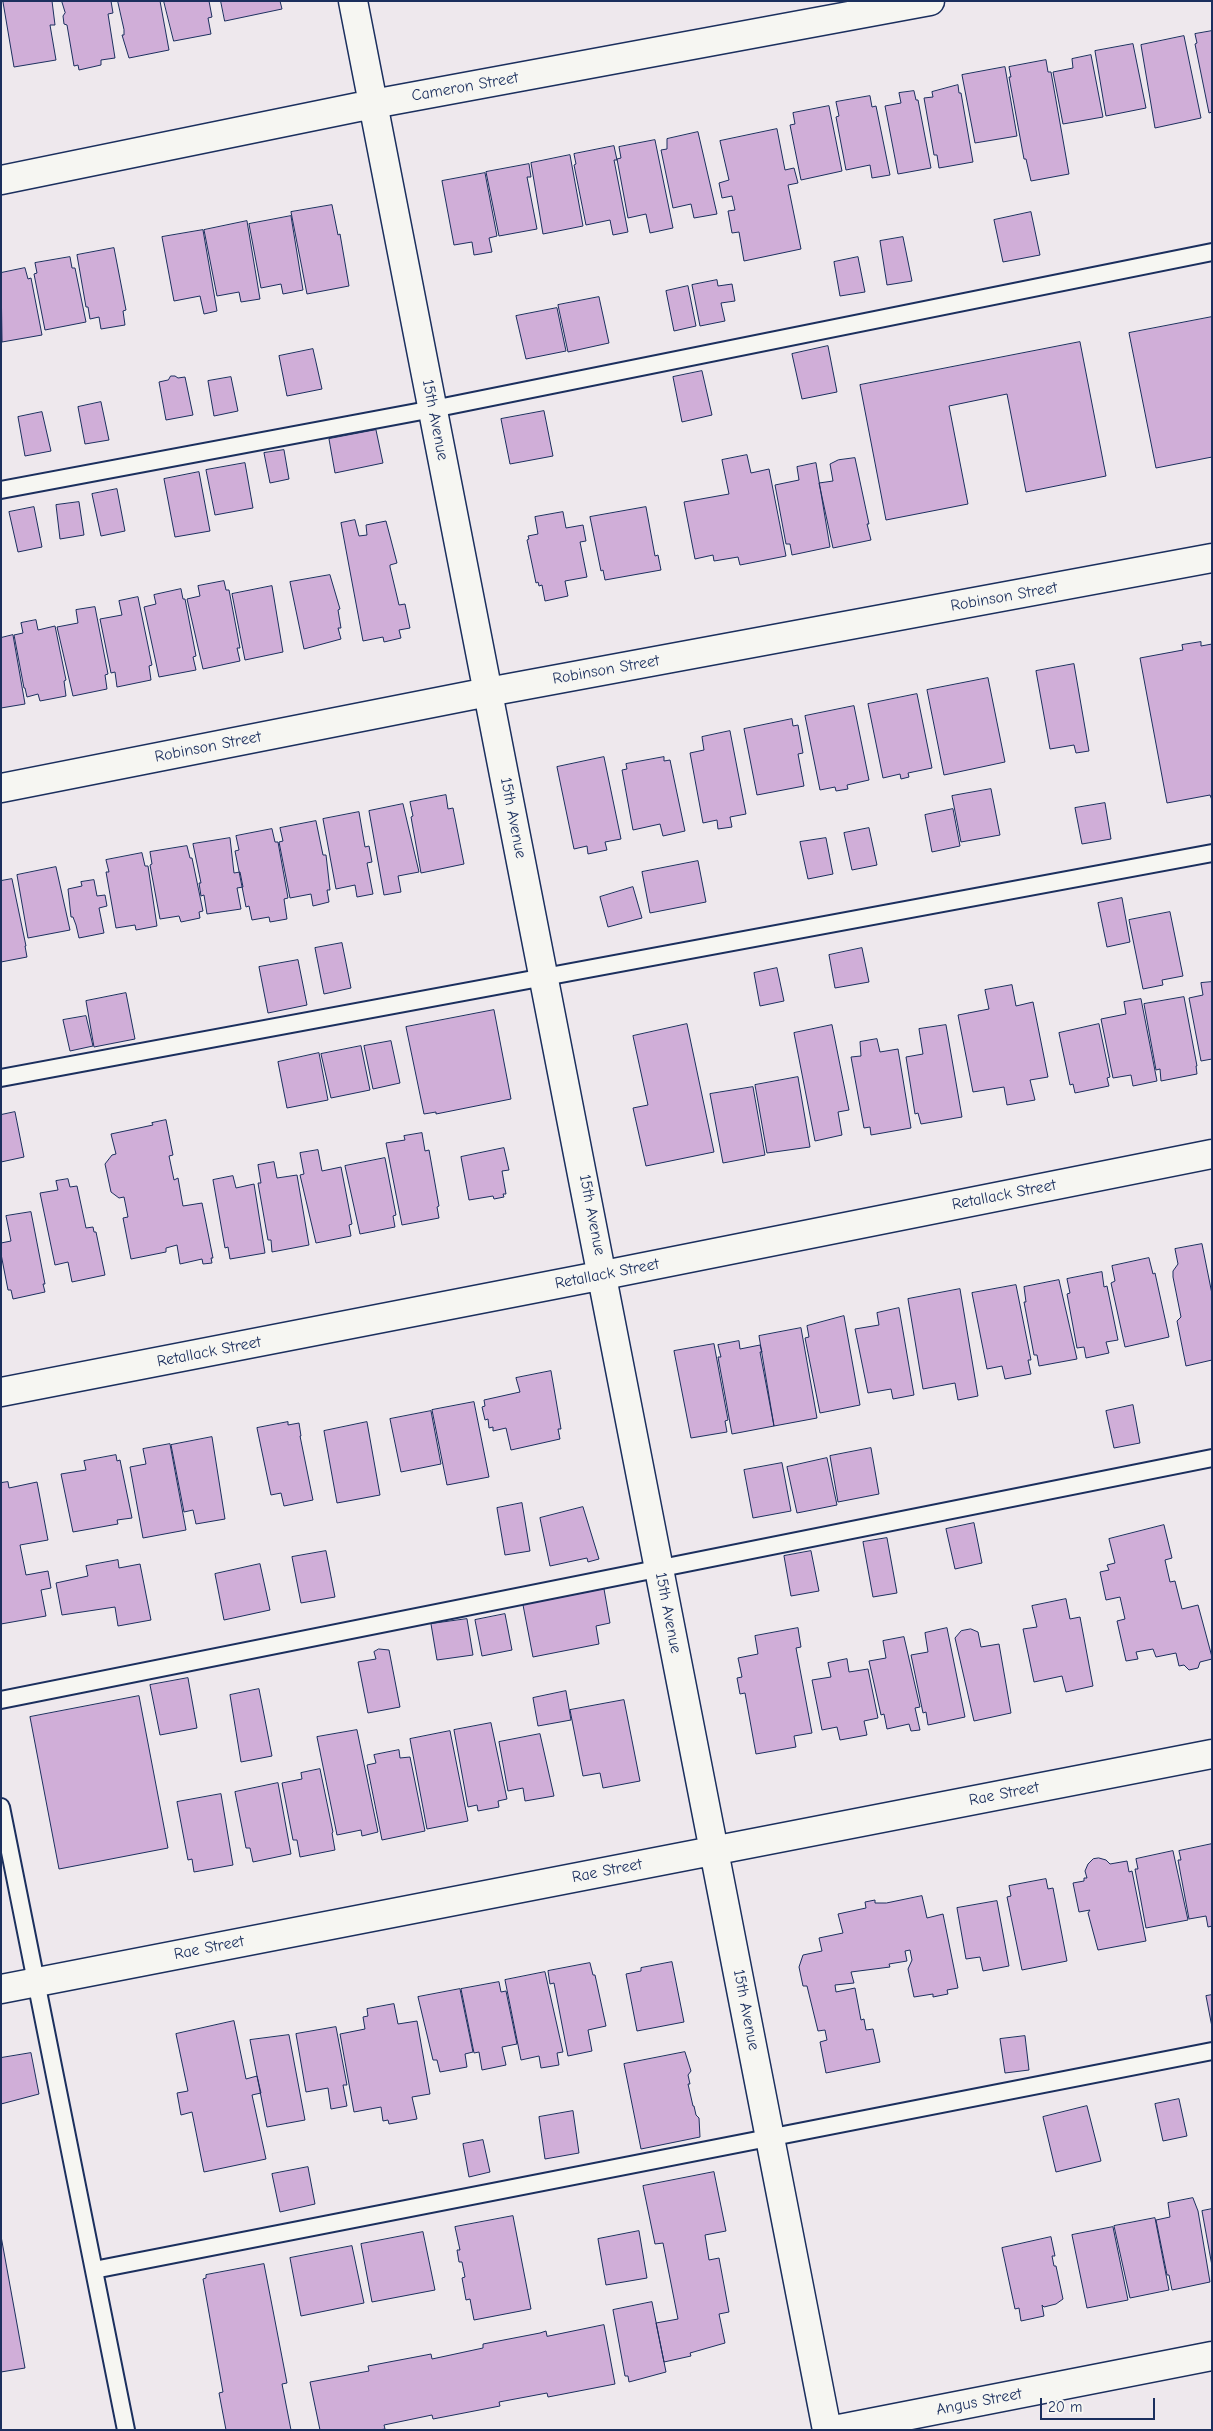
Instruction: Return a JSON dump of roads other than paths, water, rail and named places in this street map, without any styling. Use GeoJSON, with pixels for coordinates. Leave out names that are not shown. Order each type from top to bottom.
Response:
{"type":"FeatureCollection","features":[{"type":"Feature","properties":{"kind":"street","name":"15th Avenue"},"geometry":{"type":"LineString","coordinates":[[353,1],[543,976],[604,1275],[659,1568],[827,2430]]}},
{"type":"Feature","properties":{"kind":"street","name":"Cameron Street"},"geometry":{"type":"LineString","coordinates":[[1,180],[373,104],[930,1]]}},
{"type":"Feature","properties":{"kind":"street","name":"Robinson Street"},"geometry":{"type":"LineString","coordinates":[[1,788],[488,692],[1212,558]]}},
{"type":"Feature","properties":{"kind":"street","name":"Retallack Street"},"geometry":{"type":"LineString","coordinates":[[1,1392],[1212,1154]]}},
{"type":"Feature","properties":{"kind":"street","name":"Rae Street"},"geometry":{"type":"LineString","coordinates":[[1,1989],[1212,1754]]}},
{"type":"Feature","properties":{"kind":"street","name":"Angus Street"},"geometry":{"type":"LineString","coordinates":[[834,2430],[1212,2356]]}},
{"type":"Feature","properties":{"kind":"lane"},"geometry":{"type":"LineString","coordinates":[[1,490],[433,409],[1212,252]]}},
{"type":"Feature","properties":{"kind":"lane"},"geometry":{"type":"LineString","coordinates":[[1,1078],[1212,853]]}},
{"type":"Feature","properties":{"kind":"lane"},"geometry":{"type":"LineString","coordinates":[[1,1700],[1212,1458]]}},
{"type":"Feature","properties":{"kind":"lane"},"geometry":{"type":"LineString","coordinates":[[1,1807],[126,2430]]}},
{"type":"Feature","properties":{"kind":"lane"},"geometry":{"type":"LineString","coordinates":[[94,2270],[1212,2051]]}}]}
